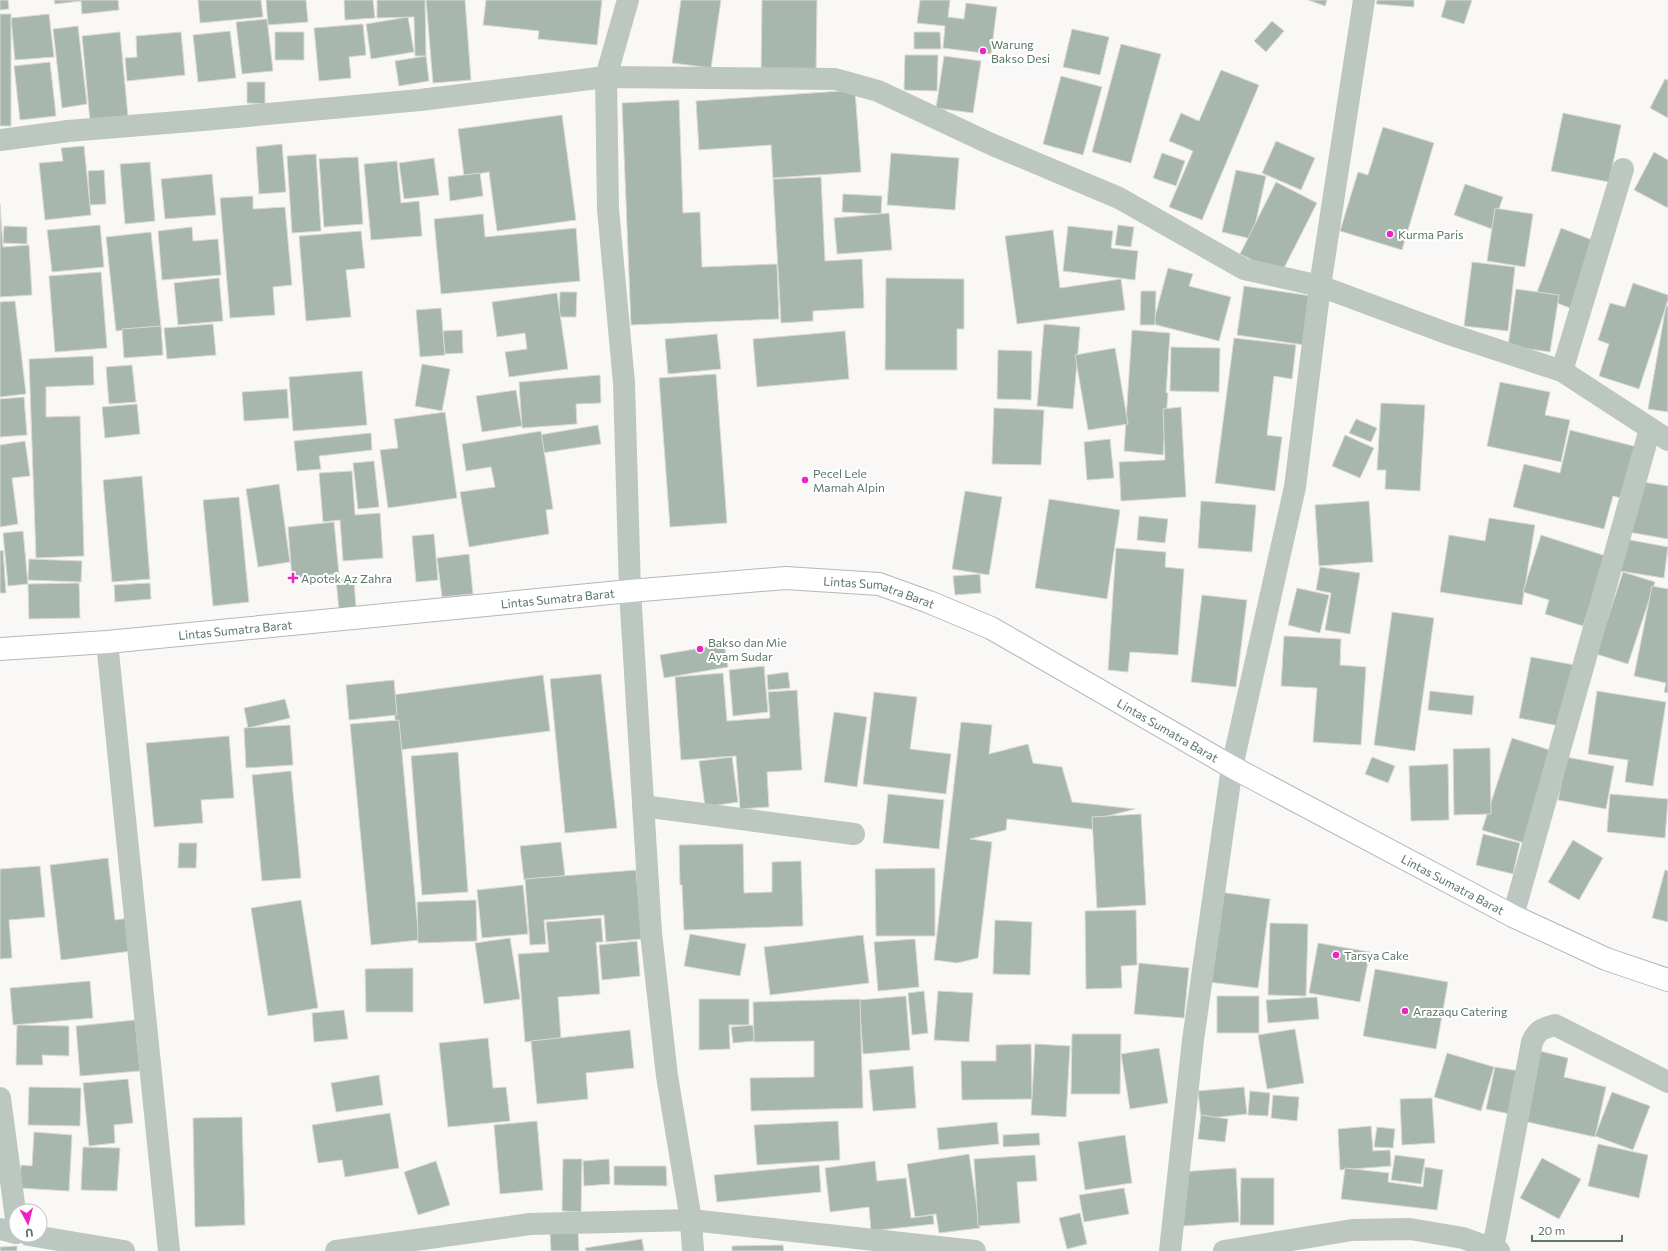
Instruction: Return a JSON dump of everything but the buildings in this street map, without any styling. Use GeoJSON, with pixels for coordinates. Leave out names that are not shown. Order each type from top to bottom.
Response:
{"type":"FeatureCollection","features":[{"type":"Feature","properties":{"kind":"highway","name":"Lintas Sumatra Barat"},"geometry":{"type":"LineString","coordinates":[[0,649],[107,642],[630,591],[786,578],[879,584],[929,602],[991,628],[1232,767],[1513,916],[1606,959],[1668,980]]}},
{"type":"Feature","properties":{"kind":"street"},"geometry":{"type":"LineString","coordinates":[[628,0],[606,77],[608,209],[624,383],[630,591],[644,806],[650,933],[667,1076],[691,1220],[693,1251]]}},
{"type":"Feature","properties":{"kind":"street"},"geometry":{"type":"LineString","coordinates":[[1170,1251],[1193,1040],[1232,767],[1295,487],[1320,286],[1364,0]]}},
{"type":"Feature","properties":{"kind":"street"},"geometry":{"type":"LineString","coordinates":[[0,140],[68,131],[420,100],[606,77],[835,79],[878,91],[993,145],[1119,198],[1244,269],[1320,286],[1449,334],[1562,371],[1659,435],[1513,916]]}},
{"type":"Feature","properties":{"kind":"street"},"geometry":{"type":"LineString","coordinates":[[1562,371],[1623,169]]}},
{"type":"Feature","properties":{"kind":"street"},"geometry":{"type":"LineString","coordinates":[[107,642],[169,1251]]}},
{"type":"Feature","properties":{"kind":"street"},"geometry":{"type":"LineString","coordinates":[[644,806],[854,834]]}},
{"type":"Feature","properties":{"kind":"street"},"geometry":{"type":"LineString","coordinates":[[1224,1251],[1352,1230],[1410,1229],[1463,1238],[1496,1250],[1532,1042],[1536,1033],[1542,1028],[1555,1025],[1668,1082]]}},
{"type":"Feature","properties":{"kind":"street"},"geometry":{"type":"LineString","coordinates":[[0,1098],[14,1203]]}},
{"type":"Feature","properties":{"kind":"street"},"geometry":{"type":"LineString","coordinates":[[336,1251],[530,1224],[691,1220],[976,1251]]}},
{"type":"Feature","properties":{"kind":"street"},"geometry":{"type":"LineString","coordinates":[[48,1239],[93,1248],[124,1251]]}},
{"type":"Feature","properties":{"kind":"place","name":"Warung Bakso Desi"},"geometry":{"type":"Point","coordinates":[983,51]}},
{"type":"Feature","properties":{"kind":"place","name":"Kurma Paris"},"geometry":{"type":"Point","coordinates":[1390,234]}},
{"type":"Feature","properties":{"kind":"place","name":"Pecel Lele Mamah Alpin"},"geometry":{"type":"Point","coordinates":[805,480]}},
{"type":"Feature","properties":{"kind":"place","name":"Apotek Az Zahra"},"geometry":{"type":"Point","coordinates":[293,578]}},
{"type":"Feature","properties":{"kind":"place","name":"Bakso dan Mie Ayam Sudar"},"geometry":{"type":"Point","coordinates":[700,649]}},
{"type":"Feature","properties":{"kind":"place","name":"Tarsya Cake"},"geometry":{"type":"Point","coordinates":[1336,955]}},
{"type":"Feature","properties":{"kind":"place","name":"Arazaqu Catering"},"geometry":{"type":"Point","coordinates":[1405,1011]}}]}
